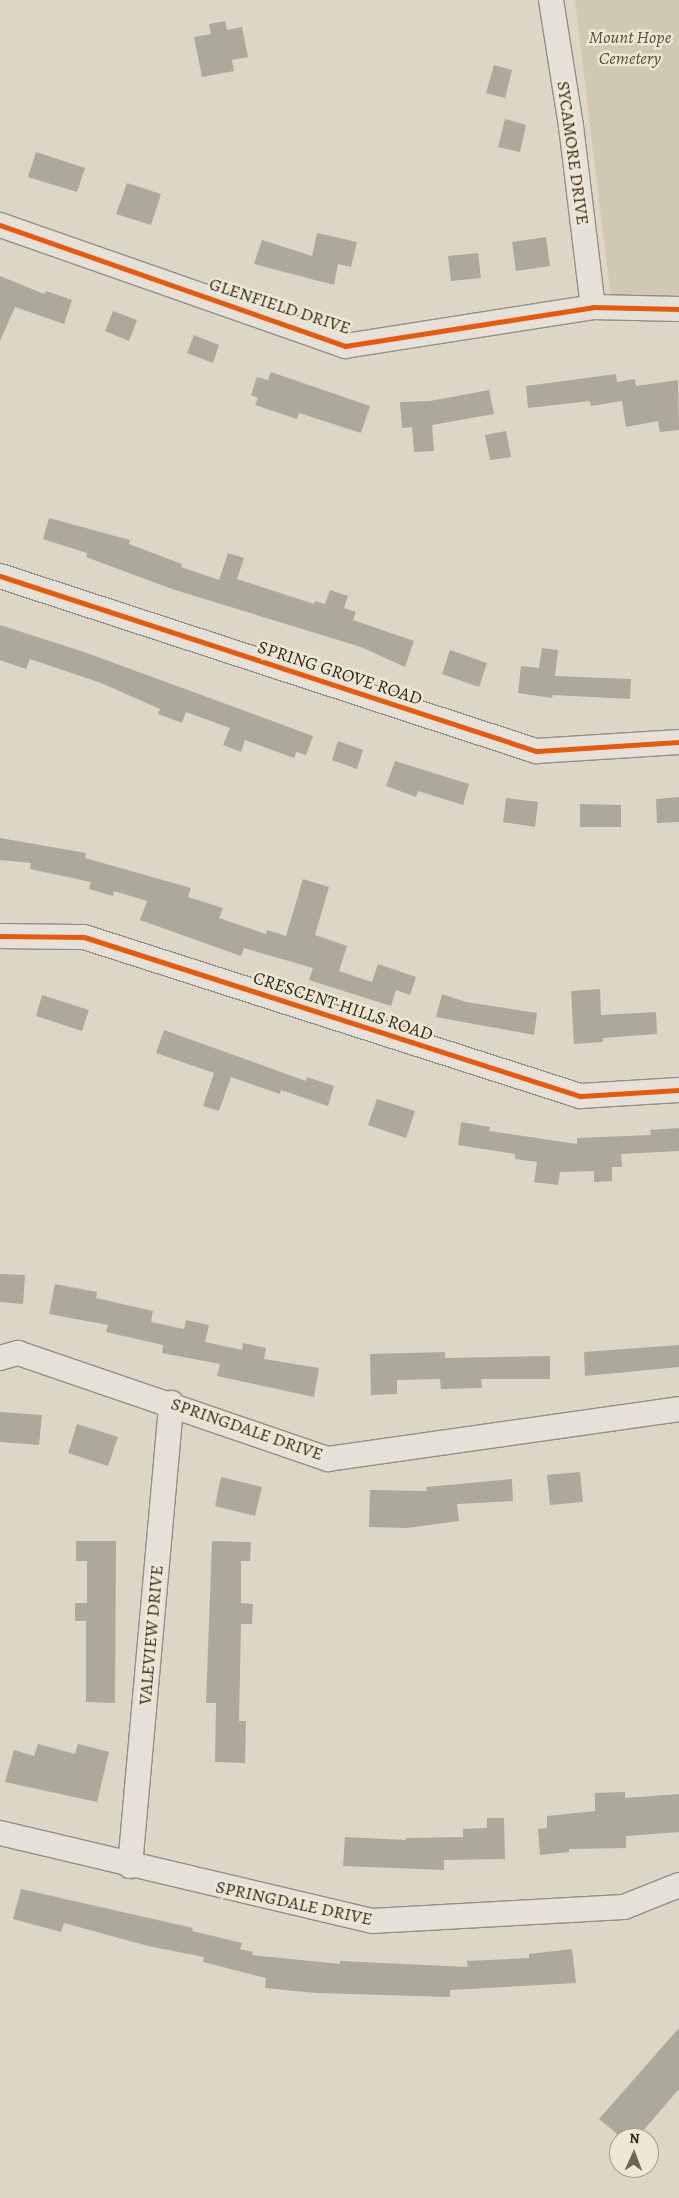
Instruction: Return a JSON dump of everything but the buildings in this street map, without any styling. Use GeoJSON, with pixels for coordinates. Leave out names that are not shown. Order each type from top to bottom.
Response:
{"type":"FeatureCollection","features":[{"type":"Feature","properties":{"kind":"street","name":"SYCAMORE DRIVE"},"geometry":{"type":"LineString","coordinates":[[551,0],[593,307]]}},
{"type":"Feature","properties":{"kind":"street","name":"GLENFIELD DRIVE"},"geometry":{"type":"LineString","coordinates":[[0,225],[345,346],[593,307],[679,309]]}},
{"type":"Feature","properties":{"kind":"street","name":"SPRING GROVE ROAD"},"geometry":{"type":"LineString","coordinates":[[0,576],[536,751],[679,742]]}},
{"type":"Feature","properties":{"kind":"street","name":"CRESCENT HILLS ROAD"},"geometry":{"type":"LineString","coordinates":[[0,936],[84,937],[580,1096],[679,1090]]}},
{"type":"Feature","properties":{"kind":"street","name":"SPRINGDALE DRIVE"},"geometry":{"type":"LineString","coordinates":[[0,1358],[18,1353],[171,1403],[328,1459],[679,1410]]}},
{"type":"Feature","properties":{"kind":"street","name":"VALEVIEW DRIVE"},"geometry":{"type":"LineString","coordinates":[[130,1866],[171,1403]]}},
{"type":"Feature","properties":{"kind":"street","name":"SPRINGDALE DRIVE"},"geometry":{"type":"LineString","coordinates":[[0,1834],[372,1922],[624,1907],[679,1885]]}},
{"type":"Feature","properties":{"kind":"green space","name":"Mount Hope Cemetery"},"geometry":{"type":"Polygon","coordinates":[[[575,0],[679,0],[679,309],[612,307],[575,0]]]}},
{"type":"Feature","properties":{"kind":"cycle path"},"geometry":{"type":"LineString","coordinates":[[0,225],[345,346],[593,307],[679,309]]}},
{"type":"Feature","properties":{"kind":"cycle path"},"geometry":{"type":"LineString","coordinates":[[0,576],[536,751],[679,742]]}},
{"type":"Feature","properties":{"kind":"cycle path"},"geometry":{"type":"LineString","coordinates":[[0,936],[84,937],[580,1096],[679,1090]]}}]}
